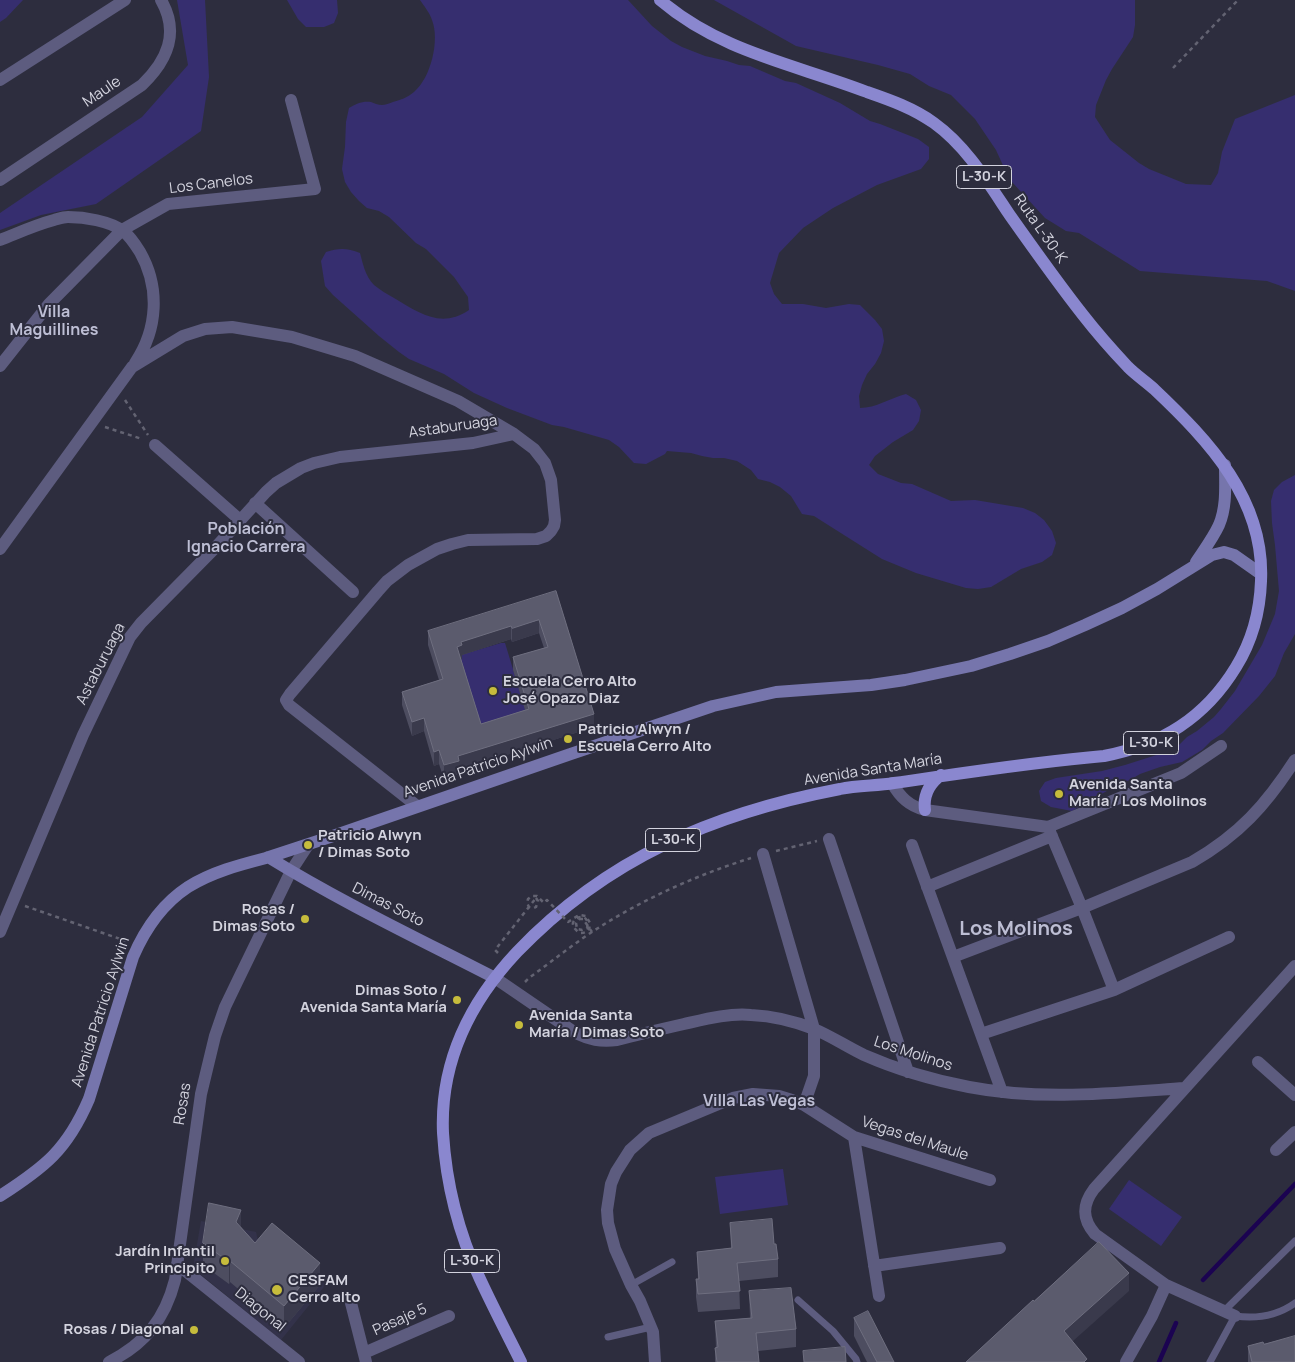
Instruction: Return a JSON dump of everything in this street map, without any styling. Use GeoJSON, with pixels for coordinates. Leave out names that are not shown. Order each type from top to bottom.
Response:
{"type":"FeatureCollection","features":[{"type":"Feature","properties":{"kind":"main road","name":"Ruta L-30-K"},"geometry":{"type":"LineString","coordinates":[[660,0],[687,21],[728,43],[902,105],[930,120],[943,130],[967,154],[1043,262],[1106,344],[1194,429],[1225,465]]}},
{"type":"Feature","properties":{"kind":"main road","name":"Avenida Santa María"},"geometry":{"type":"LineString","coordinates":[[521,1362],[480,1279],[463,1235],[448,1177],[443,1132],[443,1111],[455,1050],[472,1012],[495,978],[547,923],[599,881],[634,859],[686,833],[718,821],[775,803],[842,788],[1104,756],[1141,747],[1175,730],[1191,719],[1206,707],[1230,678],[1247,646],[1258,610],[1261,574],[1256,531],[1242,495],[1225,465]]}},
{"type":"Feature","properties":{"kind":"main road"},"geometry":{"type":"LineString","coordinates":[[925,810],[926,792],[941,775]]}},
{"type":"Feature","properties":{"kind":"street"},"geometry":{"type":"LineString","coordinates":[[0,80],[125,0]]}},
{"type":"Feature","properties":{"kind":"street","name":"Maule"},"geometry":{"type":"LineString","coordinates":[[0,180],[142,85],[150,77],[158,66],[170,41],[168,11],[162,0]]}},
{"type":"Feature","properties":{"kind":"street","name":"Los Canelos"},"geometry":{"type":"LineString","coordinates":[[122,230],[168,204],[315,189],[291,100]]}},
{"type":"Feature","properties":{"kind":"street"},"geometry":{"type":"LineString","coordinates":[[0,240],[35,225],[66,217],[99,220],[122,230],[144,259],[150,273],[154,301],[152,329],[141,356],[0,549]]}},
{"type":"Feature","properties":{"kind":"street"},"geometry":{"type":"LineString","coordinates":[[0,366],[49,304],[122,230]]}},
{"type":"Feature","properties":{"kind":"street"},"geometry":{"type":"LineString","coordinates":[[132,367],[174,341],[194,332],[217,327],[232,326],[292,337],[356,356],[458,400],[514,434],[534,449],[545,462],[551,480],[555,513],[554,526],[546,536],[536,539],[468,540],[437,549],[408,565],[378,591],[286,700],[289,705],[417,806]]}},
{"type":"Feature","properties":{"kind":"street","name":"Astaburuaga"},"geometry":{"type":"LineString","coordinates":[[0,932],[6,908],[83,735],[127,642],[141,623],[214,549],[266,492],[289,475],[327,459],[473,443],[514,434]]}},
{"type":"Feature","properties":{"kind":"street"},"geometry":{"type":"LineString","coordinates":[[155,444],[240,520]]}},
{"type":"Feature","properties":{"kind":"street","name":"Avenida Patricio Aylwin"},"geometry":{"type":"LineString","coordinates":[[1192,568],[1210,542],[1220,523],[1225,498],[1225,465]]}},
{"type":"Feature","properties":{"kind":"street"},"geometry":{"type":"LineString","coordinates":[[255,503],[353,592]]}},
{"type":"Feature","properties":{"kind":"street","name":"Avenida Patricio Aylwin"},"geometry":{"type":"LineString","coordinates":[[0,1196],[30,1177],[51,1159],[72,1133],[81,1117],[89,1099],[138,945],[152,922],[174,898],[187,888],[215,873],[308,844],[713,706],[776,692],[871,685],[905,680],[971,666],[1010,654],[1085,626],[1143,597],[1212,555],[1224,552],[1234,555],[1261,574]]}},
{"type":"Feature","properties":{"kind":"street"},"geometry":{"type":"LineString","coordinates":[[927,886],[1181,772],[1221,746]]}},
{"type":"Feature","properties":{"kind":"street"},"geometry":{"type":"LineString","coordinates":[[953,957],[1082,908],[1192,862],[1220,844],[1247,822],[1273,793],[1295,760]]}},
{"type":"Feature","properties":{"kind":"street"},"geometry":{"type":"LineString","coordinates":[[892,783],[902,798],[915,807],[1050,832]]}},
{"type":"Feature","properties":{"kind":"street"},"geometry":{"type":"LineString","coordinates":[[1050,832],[1114,990]]}},
{"type":"Feature","properties":{"kind":"street"},"geometry":{"type":"LineString","coordinates":[[829,839],[908,1072]]}},
{"type":"Feature","properties":{"kind":"street","name":"Rosas"},"geometry":{"type":"LineString","coordinates":[[109,1362],[134,1348],[146,1336],[165,1311],[171,1296],[178,1264],[200,1094],[215,1036],[238,980],[291,872],[308,844]]}},
{"type":"Feature","properties":{"kind":"street"},"geometry":{"type":"LineString","coordinates":[[912,845],[1002,1092]]}},
{"type":"Feature","properties":{"kind":"street"},"geometry":{"type":"LineString","coordinates":[[763,854],[814,1029],[814,1076],[804,1105]]}},
{"type":"Feature","properties":{"kind":"street","name":"Dimas Soto"},"geometry":{"type":"LineString","coordinates":[[268,857],[291,872],[495,978]]}},
{"type":"Feature","properties":{"kind":"street"},"geometry":{"type":"LineString","coordinates":[[980,1034],[1114,990],[1229,937]]}},
{"type":"Feature","properties":{"kind":"street"},"geometry":{"type":"LineString","coordinates":[[1229,1313],[1166,1285],[1095,1234],[1087,1224],[1086,1202],[1094,1189],[1295,966]]}},
{"type":"Feature","properties":{"kind":"street","name":"Los Molinos"},"geometry":{"type":"LineString","coordinates":[[495,978],[574,1032],[595,1040],[617,1040],[736,1014],[764,1016],[781,1018],[814,1029],[865,1055],[908,1072],[970,1087],[1002,1092],[1059,1095],[1185,1088]]}},
{"type":"Feature","properties":{"kind":"street"},"geometry":{"type":"LineString","coordinates":[[1258,1062],[1295,1095]]}},
{"type":"Feature","properties":{"kind":"street","name":"Vegas del Maule"},"geometry":{"type":"LineString","coordinates":[[654,1362],[653,1332],[610,1236],[607,1210],[611,1184],[622,1160],[649,1133],[738,1097],[766,1094],[786,1098],[804,1105],[854,1138],[990,1180]]}},
{"type":"Feature","properties":{"kind":"street"},"geometry":{"type":"LineString","coordinates":[[1276,1150],[1295,1132]]}},
{"type":"Feature","properties":{"kind":"street"},"geometry":{"type":"LineString","coordinates":[[854,1138],[879,1296]]}},
{"type":"Feature","properties":{"kind":"street"},"geometry":{"type":"LineString","coordinates":[[874,1266],[1000,1248]]}},
{"type":"Feature","properties":{"kind":"street","name":"Diagonal"},"geometry":{"type":"LineString","coordinates":[[178,1264],[299,1362]]}},
{"type":"Feature","properties":{"kind":"street"},"geometry":{"type":"LineString","coordinates":[[1126,1362],[1152,1316],[1166,1285]]}},
{"type":"Feature","properties":{"kind":"street"},"geometry":{"type":"LineString","coordinates":[[351,1302],[365,1358]]}},
{"type":"Feature","properties":{"kind":"street","name":"Pasaje 5"},"geometry":{"type":"LineString","coordinates":[[365,1358],[449,1316]]}},
{"type":"Feature","properties":{"kind":"lane"},"geometry":{"type":"LineString","coordinates":[[1210,1362],[1229,1313],[1295,1241]]}},
{"type":"Feature","properties":{"kind":"lane"},"geometry":{"type":"LineString","coordinates":[[631,1285],[672,1262]]}},
{"type":"Feature","properties":{"kind":"lane"},"geometry":{"type":"LineString","coordinates":[[798,1300],[833,1331],[857,1362]]}},
{"type":"Feature","properties":{"kind":"lane"},"geometry":{"type":"LineString","coordinates":[[1229,1313],[1251,1317],[1266,1316],[1295,1303]]}},
{"type":"Feature","properties":{"kind":"lane"},"geometry":{"type":"LineString","coordinates":[[608,1338],[651,1327]]}},
{"type":"Feature","properties":{"kind":"path"},"geometry":{"type":"LineString","coordinates":[[1173,68],[1238,0]]}},
{"type":"Feature","properties":{"kind":"path"},"geometry":{"type":"LineString","coordinates":[[122,397],[155,444]]}},
{"type":"Feature","properties":{"kind":"path"},"geometry":{"type":"LineString","coordinates":[[101,426],[155,444]]}},
{"type":"Feature","properties":{"kind":"path"},"geometry":{"type":"LineString","coordinates":[[516,993],[529,978],[592,932],[667,891],[701,876],[763,854],[829,839]]}},
{"type":"Feature","properties":{"kind":"path"},"geometry":{"type":"LineString","coordinates":[[507,964],[495,950],[536,898],[538,901],[536,907],[529,907],[527,903],[528,899],[532,896],[538,896],[544,903],[547,900],[568,922],[579,915],[586,916],[590,923],[588,930],[586,932],[580,933],[573,927],[574,920],[582,917],[587,920],[588,924],[587,928],[582,930],[577,928],[576,923],[579,919],[583,919],[592,932]]}},
{"type":"Feature","properties":{"kind":"path"},"geometry":{"type":"LineString","coordinates":[[6,908],[138,945]]}},
{"type":"Feature","properties":{"kind":"shaded area"},"geometry":{"type":"Polygon","coordinates":[[[0,0],[23,0],[0,22],[0,0]]]}},
{"type":"Feature","properties":{"kind":"shaded area"},"geometry":{"type":"Polygon","coordinates":[[[177,0],[205,0],[209,77],[201,131],[96,204],[41,215],[0,230],[0,213],[142,117],[188,65],[177,0]]]}},
{"type":"Feature","properties":{"kind":"shaded area"},"geometry":{"type":"Polygon","coordinates":[[[287,0],[337,0],[338,13],[334,23],[324,27],[306,27],[298,19],[287,0]]]}},
{"type":"Feature","properties":{"kind":"shaded area"},"geometry":{"type":"Polygon","coordinates":[[[420,0],[628,0],[652,26],[682,47],[705,56],[750,66],[785,81],[796,83],[840,103],[870,121],[918,139],[929,147],[929,159],[921,169],[877,185],[833,208],[803,228],[779,253],[770,283],[774,294],[782,304],[803,304],[826,308],[849,304],[860,305],[882,329],[884,341],[881,353],[862,385],[859,396],[860,408],[866,408],[906,394],[916,400],[921,410],[919,421],[913,430],[875,456],[869,465],[878,474],[901,483],[912,484],[951,501],[975,500],[1023,508],[1035,513],[1044,520],[1052,531],[1056,543],[1052,555],[1042,562],[1021,569],[991,587],[978,589],[966,588],[916,573],[882,559],[814,516],[802,514],[791,496],[780,487],[758,479],[751,470],[737,461],[667,451],[646,464],[634,463],[619,447],[609,440],[552,425],[507,408],[474,393],[444,374],[409,359],[379,336],[325,286],[321,261],[326,252],[343,249],[360,253],[366,274],[374,285],[412,309],[430,317],[449,318],[459,316],[469,310],[468,297],[454,277],[426,249],[416,243],[389,217],[379,211],[367,208],[359,201],[345,182],[342,169],[349,108],[362,102],[383,105],[402,99],[414,92],[425,78],[432,58],[435,38],[431,17],[420,0]]]}},
{"type":"Feature","properties":{"kind":"shaded area"},"geometry":{"type":"Polygon","coordinates":[[[714,0],[1135,0],[1133,37],[1106,80],[1096,105],[1095,117],[1110,140],[1149,169],[1186,184],[1211,185],[1218,173],[1222,152],[1235,119],[1295,95],[1295,291],[1267,281],[1140,271],[1079,233],[1066,231],[1045,218],[1012,182],[996,150],[975,119],[951,95],[929,86],[910,74],[796,46],[714,0]]]}},
{"type":"Feature","properties":{"kind":"shaded area"},"geometry":{"type":"Polygon","coordinates":[[[1295,475],[1295,634],[1284,653],[1275,676],[1259,696],[1223,733],[1202,750],[1182,762],[1140,774],[1072,811],[1051,807],[1041,801],[1039,791],[1045,782],[1056,778],[1102,771],[1169,751],[1197,731],[1221,709],[1235,691],[1262,645],[1275,614],[1279,591],[1271,501],[1274,490],[1282,482],[1295,475]]]}},
{"type":"Feature","properties":{"kind":"shaded area","name":"Escuela Cerro Alto José Opazo Diaz"},"geometry":{"type":"Polygon","coordinates":[[[505,643],[526,712],[478,727],[457,661],[461,655],[505,643]]]}},
{"type":"Feature","properties":{"kind":"shaded area"},"geometry":{"type":"Polygon","coordinates":[[[783,1169],[788,1205],[720,1214],[715,1177],[783,1169]]]}},
{"type":"Feature","properties":{"kind":"shaded area"},"geometry":{"type":"Polygon","coordinates":[[[1129,1180],[1182,1217],[1161,1246],[1109,1209],[1129,1180]]]}},
{"type":"Feature","properties":{"kind":"shaded area"},"geometry":{"type":"Polygon","coordinates":[[[201,1221],[256,1232],[261,1254],[274,1239],[327,1283],[281,1340],[193,1268],[201,1221]]]}},
{"type":"Feature","properties":{"kind":"building"},"geometry":{"type":"Polygon","coordinates":[[[556,591],[594,714],[458,756],[459,761],[444,765],[439,750],[434,752],[424,718],[412,722],[402,692],[443,679],[428,631],[556,591]],[[539,620],[512,628],[511,626],[461,642],[462,645],[457,647],[481,724],[529,709],[513,657],[548,647],[539,620]]]}},
{"type":"Feature","properties":{"kind":"building"},"geometry":{"type":"Polygon","coordinates":[[[209,1203],[241,1210],[236,1222],[255,1243],[272,1223],[320,1263],[284,1306],[230,1261],[203,1243],[209,1203]]]}},
{"type":"Feature","properties":{"kind":"building"},"geometry":{"type":"Polygon","coordinates":[[[772,1219],[774,1244],[776,1244],[778,1259],[737,1263],[740,1291],[698,1294],[696,1279],[699,1279],[697,1252],[732,1248],[730,1223],[772,1219]]]}},
{"type":"Feature","properties":{"kind":"building"},"geometry":{"type":"Polygon","coordinates":[[[1099,1242],[1129,1273],[1064,1331],[1087,1359],[1084,1362],[966,1362],[1033,1300],[1099,1242]]]}},
{"type":"Feature","properties":{"kind":"building"},"geometry":{"type":"Polygon","coordinates":[[[791,1288],[796,1329],[756,1333],[759,1362],[717,1362],[715,1348],[718,1347],[715,1321],[752,1318],[749,1291],[791,1288]]]}},
{"type":"Feature","properties":{"kind":"building"},"geometry":{"type":"Polygon","coordinates":[[[868,1311],[894,1362],[877,1362],[854,1318],[868,1311]]]}},
{"type":"Feature","properties":{"kind":"building"},"geometry":{"type":"Polygon","coordinates":[[[1295,1336],[1295,1362],[1252,1362],[1248,1346],[1295,1336]]]}},
{"type":"Feature","properties":{"kind":"building"},"geometry":{"type":"Polygon","coordinates":[[[845,1347],[846,1362],[804,1362],[803,1351],[845,1347]]]}},
{"type":"Feature","properties":{"kind":"waterway"},"geometry":{"type":"LineString","coordinates":[[1203,1280],[1295,1184]]}},
{"type":"Feature","properties":{"kind":"waterway"},"geometry":{"type":"LineString","coordinates":[[1159,1362],[1176,1323]]}},
{"type":"Feature","properties":{"kind":"place","name":"Escuela Cerro Alto José Opazo Diaz"},"geometry":{"type":"Point","coordinates":[493,691]}},
{"type":"Feature","properties":{"kind":"place","name":"Patricio Alwyn / Escuela Cerro Alto"},"geometry":{"type":"Point","coordinates":[568,739]}},
{"type":"Feature","properties":{"kind":"place","name":"Avenida Santa María / Los Molinos"},"geometry":{"type":"Point","coordinates":[1059,794]}},
{"type":"Feature","properties":{"kind":"place","name":"Patricio Alwyn / Dimas Soto"},"geometry":{"type":"Point","coordinates":[308,845]}},
{"type":"Feature","properties":{"kind":"place","name":"Rosas / Dimas Soto"},"geometry":{"type":"Point","coordinates":[305,919]}},
{"type":"Feature","properties":{"kind":"place","name":"Dimas Soto / Avenida Santa María"},"geometry":{"type":"Point","coordinates":[457,1000]}},
{"type":"Feature","properties":{"kind":"place","name":"Avenida Santa María / Dimas Soto"},"geometry":{"type":"Point","coordinates":[519,1025]}},
{"type":"Feature","properties":{"kind":"place","name":"Jardín Infantil Principito"},"geometry":{"type":"Point","coordinates":[225,1261]}},
{"type":"Feature","properties":{"kind":"place","name":"CESFAM Cerro alto"},"geometry":{"type":"Point","coordinates":[277,1290]}},
{"type":"Feature","properties":{"kind":"place","name":"Rosas / Diagonal"},"geometry":{"type":"Point","coordinates":[194,1330]}},
{"type":"Feature","properties":{"kind":"district","name":"Villa Maguillines"},"geometry":{"type":"Point","coordinates":[54,322]}},
{"type":"Feature","properties":{"kind":"district","name":"Población Ignacio Carrera"},"geometry":{"type":"Point","coordinates":[246,539]}},
{"type":"Feature","properties":{"kind":"district","name":"Los Molinos"},"geometry":{"type":"Point","coordinates":[1016,929]}},
{"type":"Feature","properties":{"kind":"district","name":"Villa Las Vegas"},"geometry":{"type":"Point","coordinates":[759,1102]}}]}
